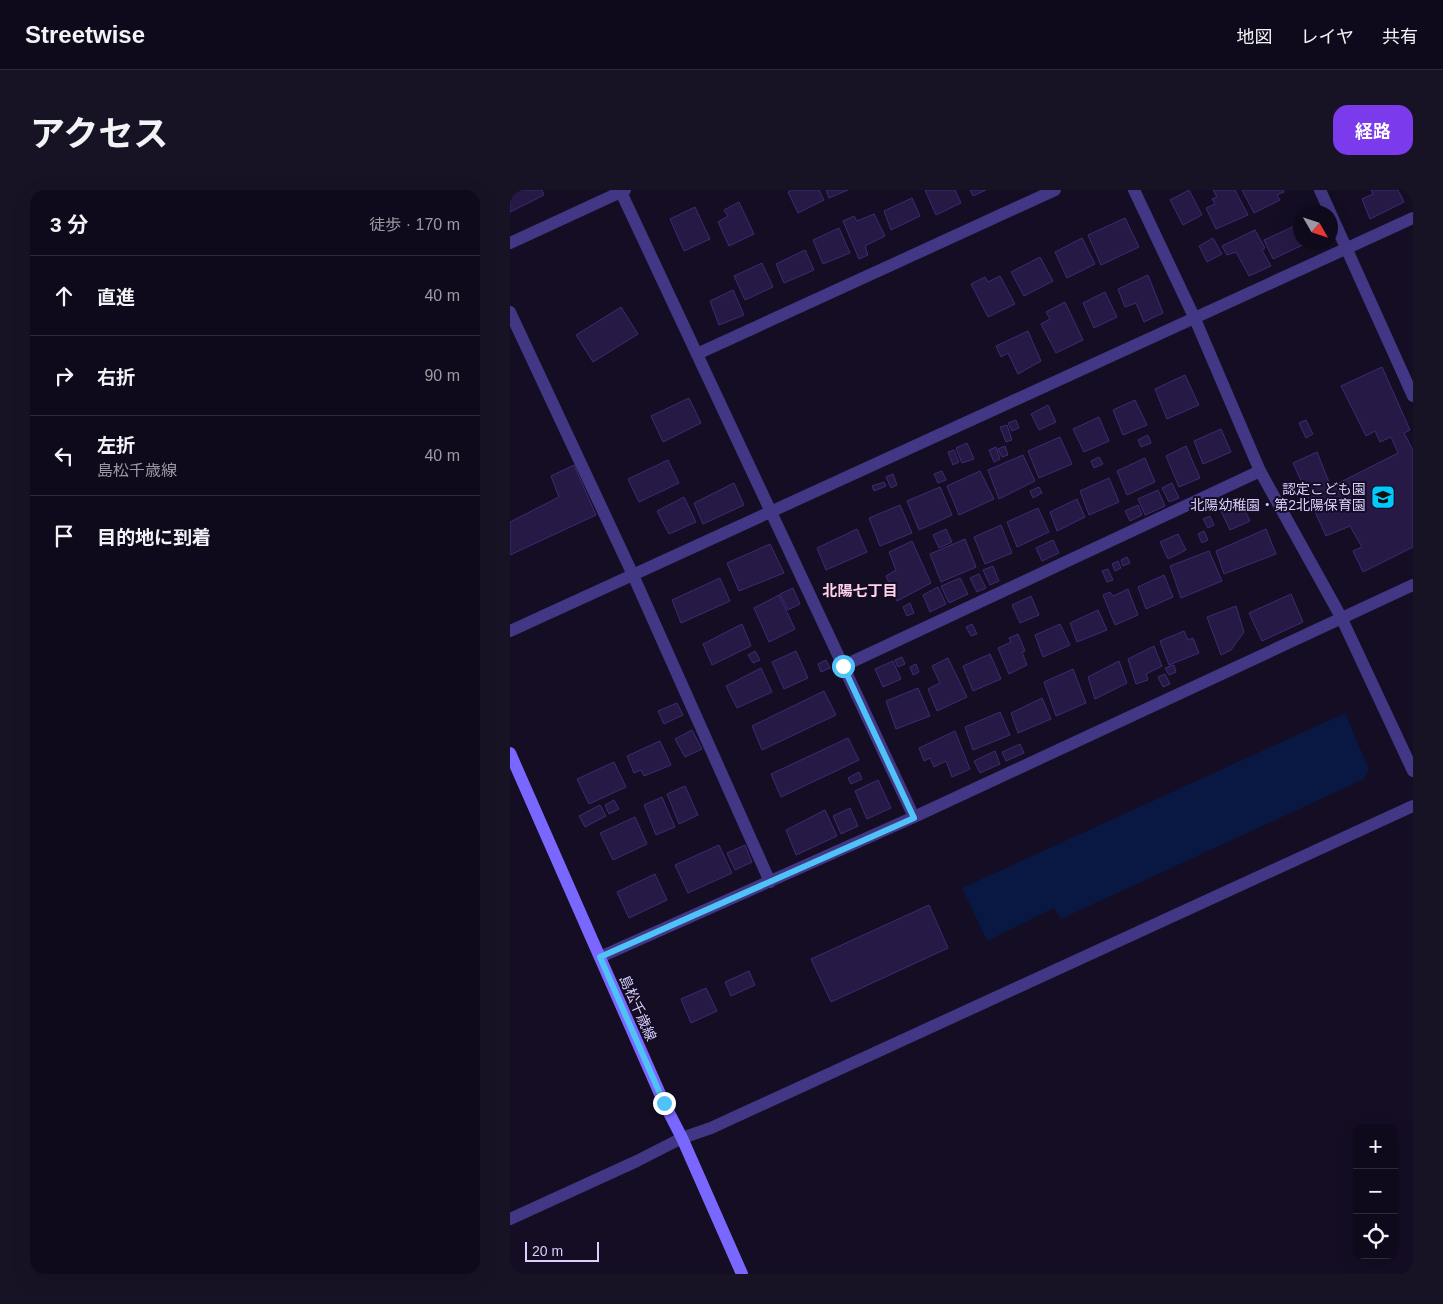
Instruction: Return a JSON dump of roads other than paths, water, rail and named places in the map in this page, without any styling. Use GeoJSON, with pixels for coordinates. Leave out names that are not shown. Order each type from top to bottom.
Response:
{"type":"FeatureCollection","features":[{"type":"Feature","properties":{"kind":"main road","name":"島松千歳線"},"geometry":{"type":"LineString","coordinates":[[510,753],[664,1103],[682,1138],[742,1274]]}},
{"type":"Feature","properties":{"kind":"street"},"geometry":{"type":"LineString","coordinates":[[697,354],[1055,190]]}},
{"type":"Feature","properties":{"kind":"street"},"geometry":{"type":"LineString","coordinates":[[1134,190],[1195,319],[1260,471],[1341,618],[1413,771]]}},
{"type":"Feature","properties":{"kind":"street"},"geometry":{"type":"LineString","coordinates":[[1320,190],[1348,248],[1413,396]]}},
{"type":"Feature","properties":{"kind":"street"},"geometry":{"type":"LineString","coordinates":[[510,243],[622,191],[914,818]]}},
{"type":"Feature","properties":{"kind":"street"},"geometry":{"type":"LineString","coordinates":[[510,631],[1413,218]]}},
{"type":"Feature","properties":{"kind":"street"},"geometry":{"type":"LineString","coordinates":[[510,312],[632,575],[770,882]]}},
{"type":"Feature","properties":{"kind":"street"},"geometry":{"type":"LineString","coordinates":[[843,666],[1260,471]]}},
{"type":"Feature","properties":{"kind":"street"},"geometry":{"type":"LineString","coordinates":[[600,957],[914,818],[1413,585]]}},
{"type":"Feature","properties":{"kind":"street"},"geometry":{"type":"LineString","coordinates":[[510,1219],[637,1161],[682,1138],[711,1128],[1413,806]]}},
{"type":"Feature","properties":{"kind":"water"},"geometry":{"type":"Polygon","coordinates":[[[1345,713],[1369,769],[1364,779],[1061,919],[1054,908],[987,941],[962,888],[1345,713]]]}},
{"type":"Feature","properties":{"kind":"place","name":"認定こども園 北陽幼稚園・第2北陽保育園"},"geometry":{"type":"Point","coordinates":[1383,497]}},
{"type":"Feature","properties":{"kind":"district","name":"北陽七丁目"},"geometry":{"type":"Point","coordinates":[860,590]}}]}
